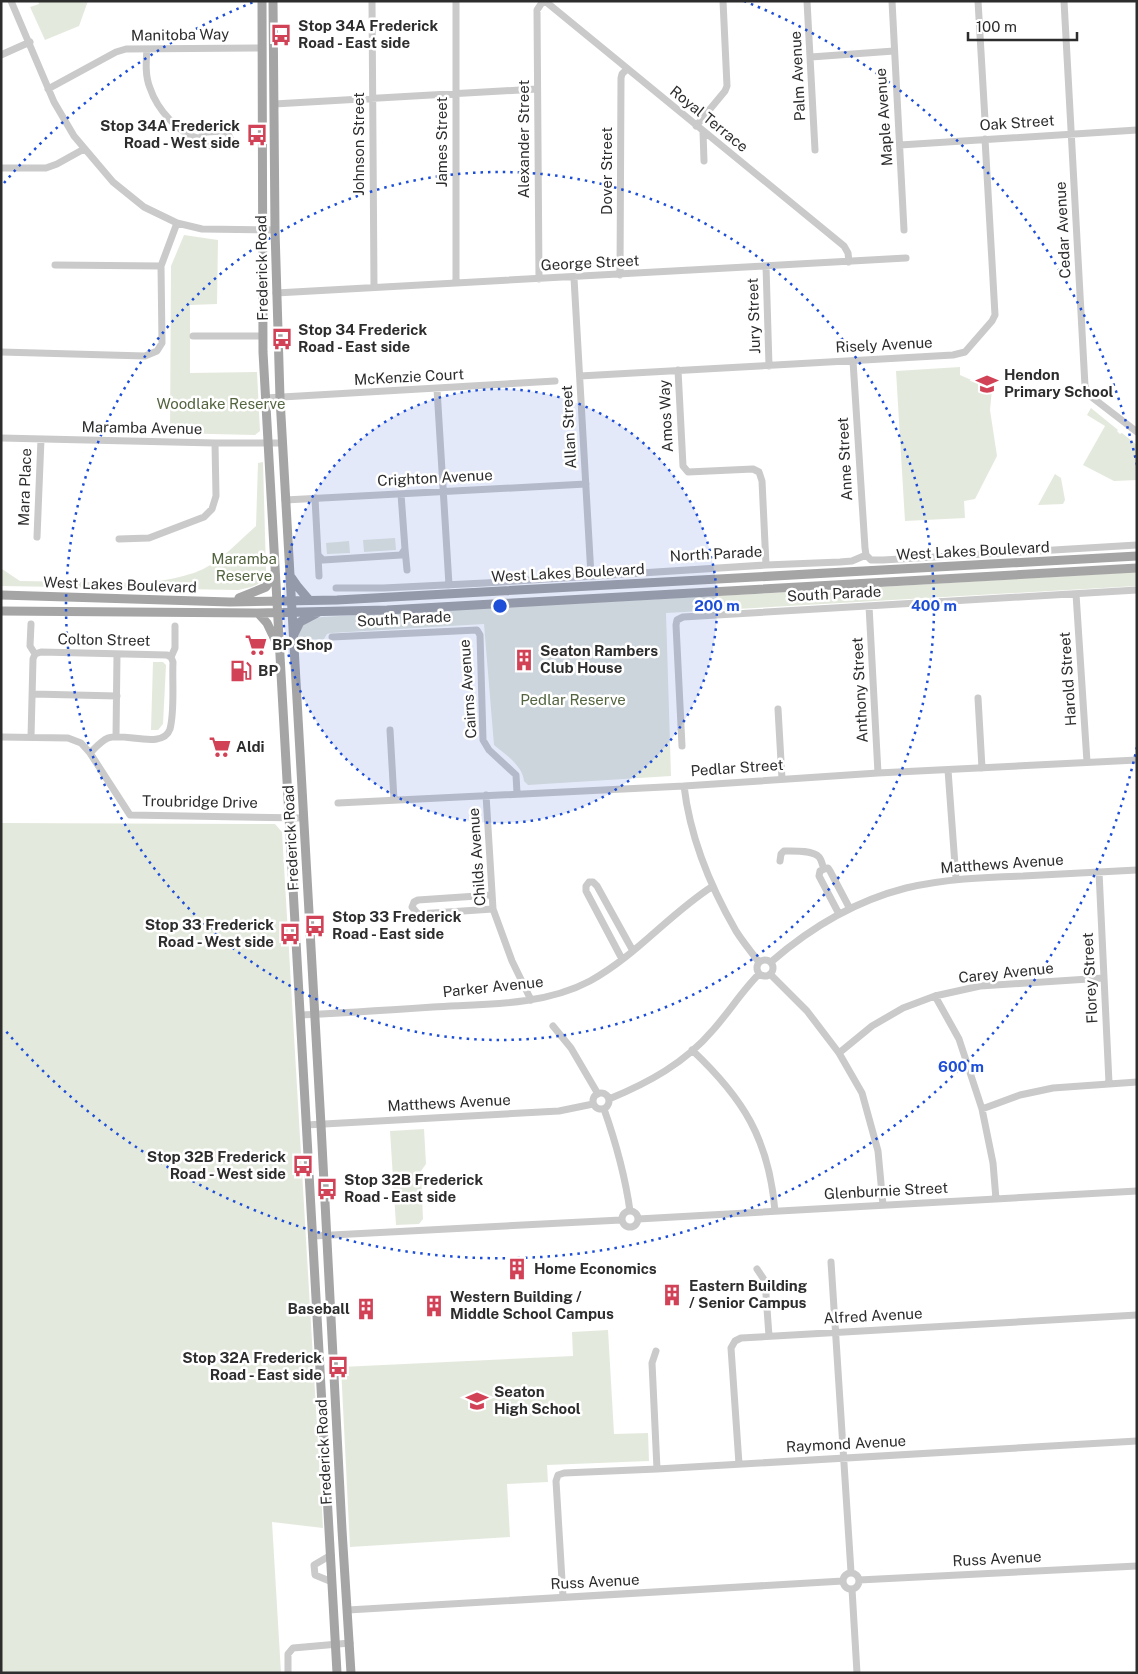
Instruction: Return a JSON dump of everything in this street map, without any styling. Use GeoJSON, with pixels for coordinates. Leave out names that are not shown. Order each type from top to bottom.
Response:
{"type":"FeatureCollection","features":[{"type":"Feature","properties":{"kind":"main road","name":"Frederick Road"},"geometry":{"type":"LineString","coordinates":[[262,1],[262,229],[265,398],[337,1673]]}},
{"type":"Feature","properties":{"kind":"main road","name":"Frederick Road"},"geometry":{"type":"LineString","coordinates":[[273,1],[276,293],[282,443],[351,1673]]}},
{"type":"Feature","properties":{"kind":"main road","name":"West Lakes Boulevard"},"geometry":{"type":"LineString","coordinates":[[1,595],[230,602],[337,600],[1137,556]]}},
{"type":"Feature","properties":{"kind":"main road","name":"West Lakes Boulevard"},"geometry":{"type":"LineString","coordinates":[[1,612],[277,613],[387,610],[1137,568]]}},
{"type":"Feature","properties":{"kind":"main road"},"geometry":{"type":"LineString","coordinates":[[230,602],[266,587],[275,572]]}},
{"type":"Feature","properties":{"kind":"main road"},"geometry":{"type":"LineString","coordinates":[[290,575],[310,600]]}},
{"type":"Feature","properties":{"kind":"main road"},"geometry":{"type":"LineString","coordinates":[[294,636],[300,622],[321,611]]}},
{"type":"Feature","properties":{"kind":"main road"},"geometry":{"type":"LineString","coordinates":[[258,613],[267,623],[279,648]]}},
{"type":"Feature","properties":{"kind":"main road"},"geometry":{"type":"LineString","coordinates":[[331,1551],[336,1533],[342,1530]]}},
{"type":"Feature","properties":{"kind":"street"},"geometry":{"type":"LineString","coordinates":[[11,1],[59,111],[84,149],[113,182],[144,207],[177,223],[202,229],[275,230]]}},
{"type":"Feature","properties":{"kind":"street","name":"Johnson Street"},"geometry":{"type":"LineString","coordinates":[[372,1],[374,288]]}},
{"type":"Feature","properties":{"kind":"street","name":"James Street"},"geometry":{"type":"LineString","coordinates":[[456,1],[456,283]]}},
{"type":"Feature","properties":{"kind":"street","name":"Royal Terrace"},"geometry":{"type":"LineString","coordinates":[[544,1],[844,246],[848,253],[849,262]]}},
{"type":"Feature","properties":{"kind":"street","name":"Alexander Street"},"geometry":{"type":"LineString","coordinates":[[539,279],[538,10],[544,1]]}},
{"type":"Feature","properties":{"kind":"street"},"geometry":{"type":"LineString","coordinates":[[696,126],[727,86],[722,1]]}},
{"type":"Feature","properties":{"kind":"street","name":"Palm Avenue"},"geometry":{"type":"LineString","coordinates":[[807,1],[815,150]]}},
{"type":"Feature","properties":{"kind":"street","name":"Maple Avenue"},"geometry":{"type":"LineString","coordinates":[[892,1],[904,230]]}},
{"type":"Feature","properties":{"kind":"street"},"geometry":{"type":"LineString","coordinates":[[978,1],[985,120]]}},
{"type":"Feature","properties":{"kind":"street","name":"Cedar Avenue"},"geometry":{"type":"LineString","coordinates":[[1064,1],[1085,386],[1089,395],[1137,432]]}},
{"type":"Feature","properties":{"kind":"street"},"geometry":{"type":"LineString","coordinates":[[1,55],[30,42]]}},
{"type":"Feature","properties":{"kind":"street","name":"Manitoba Way"},"geometry":{"type":"LineString","coordinates":[[48,89],[116,52],[126,49],[262,48]]}},
{"type":"Feature","properties":{"kind":"street"},"geometry":{"type":"LineString","coordinates":[[146,49],[146,74],[158,105],[186,133],[201,139]]}},
{"type":"Feature","properties":{"kind":"street"},"geometry":{"type":"LineString","coordinates":[[811,56],[894,51]]}},
{"type":"Feature","properties":{"kind":"street","name":"Dover Street"},"geometry":{"type":"LineString","coordinates":[[620,275],[621,78],[626,69]]}},
{"type":"Feature","properties":{"kind":"street"},"geometry":{"type":"LineString","coordinates":[[274,104],[538,89]]}},
{"type":"Feature","properties":{"kind":"street","name":"Oak Street"},"geometry":{"type":"LineString","coordinates":[[900,145],[1137,130]]}},
{"type":"Feature","properties":{"kind":"street"},"geometry":{"type":"LineString","coordinates":[[703,132],[704,161]]}},
{"type":"Feature","properties":{"kind":"street","name":"Risely Avenue"},"geometry":{"type":"LineString","coordinates":[[580,376],[853,361],[959,354],[965,352],[994,318],[985,139]]}},
{"type":"Feature","properties":{"kind":"street"},"geometry":{"type":"LineString","coordinates":[[1,168],[46,168],[84,149]]}},
{"type":"Feature","properties":{"kind":"street"},"geometry":{"type":"LineString","coordinates":[[1,352],[145,356],[157,351],[162,343],[161,266],[177,223]]}},
{"type":"Feature","properties":{"kind":"street","name":"George Street"},"geometry":{"type":"LineString","coordinates":[[276,293],[574,278],[906,258]]}},
{"type":"Feature","properties":{"kind":"street"},"geometry":{"type":"LineString","coordinates":[[55,264],[161,266]]}},
{"type":"Feature","properties":{"kind":"street","name":"Jury Street"},"geometry":{"type":"LineString","coordinates":[[766,266],[769,366]]}},
{"type":"Feature","properties":{"kind":"street","name":"Allan Street"},"geometry":{"type":"LineString","coordinates":[[574,278],[591,576]]}},
{"type":"Feature","properties":{"kind":"street"},"geometry":{"type":"LineString","coordinates":[[193,336],[263,336]]}},
{"type":"Feature","properties":{"kind":"street","name":"Anne Street"},"geometry":{"type":"LineString","coordinates":[[853,361],[866,555]]}},
{"type":"Feature","properties":{"kind":"street","name":"Amos Way"},"geometry":{"type":"LineString","coordinates":[[678,370],[683,466],[688,472],[753,469],[759,472],[762,481],[766,565]]}},
{"type":"Feature","properties":{"kind":"street","name":"McKenzie Court"},"geometry":{"type":"LineString","coordinates":[[265,398],[554,381]]}},
{"type":"Feature","properties":{"kind":"street"},"geometry":{"type":"LineString","coordinates":[[437,389],[449,585]]}},
{"type":"Feature","properties":{"kind":"street","name":"Maramba Avenue"},"geometry":{"type":"LineString","coordinates":[[1,438],[282,443]]}},
{"type":"Feature","properties":{"kind":"street","name":"Mara Place"},"geometry":{"type":"LineString","coordinates":[[37,537],[41,439]]}},
{"type":"Feature","properties":{"kind":"street"},"geometry":{"type":"LineString","coordinates":[[119,540],[149,538],[204,517],[212,509],[216,496],[215,443]]}},
{"type":"Feature","properties":{"kind":"street","name":"Crighton Avenue"},"geometry":{"type":"LineString","coordinates":[[285,500],[586,484]]}},
{"type":"Feature","properties":{"kind":"street"},"geometry":{"type":"LineString","coordinates":[[401,494],[407,570]]}},
{"type":"Feature","properties":{"kind":"street"},"geometry":{"type":"LineString","coordinates":[[315,498],[319,576]]}},
{"type":"Feature","properties":{"kind":"street","name":"North Parade"},"geometry":{"type":"LineString","coordinates":[[336,588],[449,585],[852,561],[866,555],[871,560],[899,559],[1137,545]]}},
{"type":"Feature","properties":{"kind":"street"},"geometry":{"type":"LineString","coordinates":[[1086,548],[1094,558]]}},
{"type":"Feature","properties":{"kind":"street"},"geometry":{"type":"LineString","coordinates":[[318,556],[323,560],[401,555],[405,549]]}},
{"type":"Feature","properties":{"kind":"street"},"geometry":{"type":"LineString","coordinates":[[899,559],[908,568]]}},
{"type":"Feature","properties":{"kind":"street"},"geometry":{"type":"LineString","coordinates":[[337,600],[353,587]]}},
{"type":"Feature","properties":{"kind":"street","name":"South Parade"},"geometry":{"type":"LineString","coordinates":[[682,746],[676,625],[677,620],[683,616],[1137,590]]}},
{"type":"Feature","properties":{"kind":"street","name":"Harold Street"},"geometry":{"type":"LineString","coordinates":[[1076,594],[1087,762]]}},
{"type":"Feature","properties":{"kind":"street","name":"Anthony Street"},"geometry":{"type":"LineString","coordinates":[[869,606],[878,773]]}},
{"type":"Feature","properties":{"kind":"street"},"geometry":{"type":"LineString","coordinates":[[31,624],[30,646],[35,654],[31,737]]}},
{"type":"Feature","properties":{"kind":"street"},"geometry":{"type":"LineString","coordinates":[[90,753],[106,739],[159,739],[166,735],[170,729],[172,715],[173,662],[171,657],[175,648],[175,626]]}},
{"type":"Feature","properties":{"kind":"street","name":"South Parade"},"geometry":{"type":"LineString","coordinates":[[332,637],[477,630]]}},
{"type":"Feature","properties":{"kind":"street","name":"Cairns Avenue"},"geometry":{"type":"LineString","coordinates":[[477,630],[480,635],[483,740],[489,750],[516,775],[517,793]]}},
{"type":"Feature","properties":{"kind":"street","name":"Colton Street"},"geometry":{"type":"LineString","coordinates":[[35,654],[41,652],[167,655],[171,657]]}},
{"type":"Feature","properties":{"kind":"street"},"geometry":{"type":"LineString","coordinates":[[116,738],[117,654]]}},
{"type":"Feature","properties":{"kind":"street"},"geometry":{"type":"LineString","coordinates":[[33,694],[117,696]]}},
{"type":"Feature","properties":{"kind":"street"},"geometry":{"type":"LineString","coordinates":[[978,698],[982,768]]}},
{"type":"Feature","properties":{"kind":"street"},"geometry":{"type":"LineString","coordinates":[[778,709],[782,779]]}},
{"type":"Feature","properties":{"kind":"street"},"geometry":{"type":"LineString","coordinates":[[390,730],[394,800]]}},
{"type":"Feature","properties":{"kind":"street","name":"Troubridge Drive"},"geometry":{"type":"LineString","coordinates":[[1,736],[75,740],[81,743],[90,753],[130,815],[288,818]]}},
{"type":"Feature","properties":{"kind":"street","name":"Pedlar Street"},"geometry":{"type":"LineString","coordinates":[[338,803],[684,786],[878,773],[1137,760]]}},
{"type":"Feature","properties":{"kind":"street"},"geometry":{"type":"LineString","coordinates":[[948,770],[956,879]]}},
{"type":"Feature","properties":{"kind":"street"},"geometry":{"type":"LineString","coordinates":[[684,786],[687,814],[698,850],[713,886],[737,932],[759,962]]}},
{"type":"Feature","properties":{"kind":"street","name":"Childs Avenue"},"geometry":{"type":"LineString","coordinates":[[486,795],[493,909],[512,961],[531,1000]]}},
{"type":"Feature","properties":{"kind":"street"},"geometry":{"type":"LineString","coordinates":[[288,818],[303,818]]}},
{"type":"Feature","properties":{"kind":"street"},"geometry":{"type":"LineString","coordinates":[[780,861],[781,854],[784,852],[808,853],[816,855],[821,859],[824,868]]}},
{"type":"Feature","properties":{"kind":"street"},"geometry":{"type":"LineString","coordinates":[[824,868],[828,868],[830,871],[850,909]]}},
{"type":"Feature","properties":{"kind":"street"},"geometry":{"type":"LineString","coordinates":[[824,868],[820,871],[819,876],[839,914]]}},
{"type":"Feature","properties":{"kind":"street","name":"Matthews Avenue"},"geometry":{"type":"LineString","coordinates":[[771,962],[804,936],[839,914],[905,889],[956,879],[1137,870]]}},
{"type":"Feature","properties":{"kind":"street","name":"Florey Street"},"geometry":{"type":"LineString","coordinates":[[1099,872],[1109,1083]]}},
{"type":"Feature","properties":{"kind":"street"},"geometry":{"type":"LineString","coordinates":[[622,959],[586,891],[586,886],[589,882],[594,882],[597,886],[633,951]]}},
{"type":"Feature","properties":{"kind":"street","name":"Parker Avenue"},"geometry":{"type":"LineString","coordinates":[[300,1015],[494,1004],[531,1000],[567,991],[604,973],[698,896],[713,886]]}},
{"type":"Feature","properties":{"kind":"street"},"geometry":{"type":"LineString","coordinates":[[492,895],[418,900],[414,902],[412,907],[418,914],[493,909]]}},
{"type":"Feature","properties":{"kind":"street"},"geometry":{"type":"LineString","coordinates":[[759,962],[765,960],[771,962],[773,967],[770,974],[765,976],[759,974]]}},
{"type":"Feature","properties":{"kind":"street"},"geometry":{"type":"LineString","coordinates":[[759,962],[757,968],[759,974]]}},
{"type":"Feature","properties":{"kind":"street"},"geometry":{"type":"LineString","coordinates":[[609,1099],[639,1087],[661,1075],[692,1050],[712,1032],[759,974]]}},
{"type":"Feature","properties":{"kind":"street"},"geometry":{"type":"LineString","coordinates":[[770,974],[807,1011],[839,1053],[862,1093],[878,1150],[883,1205]]}},
{"type":"Feature","properties":{"kind":"street","name":"Carey Avenue"},"geometry":{"type":"LineString","coordinates":[[839,1053],[872,1026],[903,1008],[935,996],[980,986],[1104,978]]}},
{"type":"Feature","properties":{"kind":"street"},"geometry":{"type":"LineString","coordinates":[[935,996],[959,1039],[982,1108],[993,1163],[996,1199]]}},
{"type":"Feature","properties":{"kind":"street"},"geometry":{"type":"LineString","coordinates":[[553,1026],[570,1048],[598,1094]]}},
{"type":"Feature","properties":{"kind":"street"},"geometry":{"type":"LineString","coordinates":[[692,1050],[732,1092],[748,1116],[765,1154],[773,1186],[775,1210]]}},
{"type":"Feature","properties":{"kind":"street"},"geometry":{"type":"LineString","coordinates":[[982,1108],[1020,1095],[1053,1088],[1137,1082]]}},
{"type":"Feature","properties":{"kind":"street"},"geometry":{"type":"LineString","coordinates":[[598,1094],[605,1094],[609,1099],[609,1104],[604,1109],[598,1109],[593,1104],[593,1099],[598,1094]]}},
{"type":"Feature","properties":{"kind":"street","name":"Matthews Avenue"},"geometry":{"type":"LineString","coordinates":[[306,1125],[559,1111],[593,1104]]}},
{"type":"Feature","properties":{"kind":"street"},"geometry":{"type":"LineString","coordinates":[[604,1109],[619,1151],[630,1211]]}},
{"type":"Feature","properties":{"kind":"street","name":"Glenburnie Street"},"geometry":{"type":"LineString","coordinates":[[638,1219],[1137,1191]]}},
{"type":"Feature","properties":{"kind":"street"},"geometry":{"type":"LineString","coordinates":[[630,1211],[636,1214],[638,1219],[635,1226],[630,1228],[625,1226],[622,1220],[623,1215],[630,1211]]}},
{"type":"Feature","properties":{"kind":"street"},"geometry":{"type":"LineString","coordinates":[[313,1236],[622,1220]]}},
{"type":"Feature","properties":{"kind":"street"},"geometry":{"type":"LineString","coordinates":[[831,1262],[851,1572]]}},
{"type":"Feature","properties":{"kind":"street"},"geometry":{"type":"LineString","coordinates":[[757,1269],[765,1282],[769,1336]]}},
{"type":"Feature","properties":{"kind":"street","name":"Alfred Avenue"},"geometry":{"type":"LineString","coordinates":[[739,1464],[731,1348],[735,1341],[741,1338],[1137,1315]]}},
{"type":"Feature","properties":{"kind":"street"},"geometry":{"type":"LineString","coordinates":[[656,1352],[652,1363],[657,1469]]}},
{"type":"Feature","properties":{"kind":"street","name":"Raymond Avenue"},"geometry":{"type":"LineString","coordinates":[[563,1597],[556,1480],[558,1475],[564,1473],[1137,1441]]}},
{"type":"Feature","properties":{"kind":"street"},"geometry":{"type":"LineString","coordinates":[[331,1551],[314,1565],[315,1575],[332,1582]]}},
{"type":"Feature","properties":{"kind":"street","name":"Russ Avenue"},"geometry":{"type":"LineString","coordinates":[[860,1580],[1137,1566]]}},
{"type":"Feature","properties":{"kind":"street"},"geometry":{"type":"LineString","coordinates":[[851,1572],[858,1575],[860,1580],[858,1585],[852,1589]]}},
{"type":"Feature","properties":{"kind":"street"},"geometry":{"type":"LineString","coordinates":[[851,1572],[844,1576],[843,1581],[847,1588],[852,1589]]}},
{"type":"Feature","properties":{"kind":"street","name":"Russ Avenue"},"geometry":{"type":"LineString","coordinates":[[348,1610],[843,1581]]}},
{"type":"Feature","properties":{"kind":"street"},"geometry":{"type":"LineString","coordinates":[[852,1589],[857,1673]]}},
{"type":"Feature","properties":{"kind":"street"},"geometry":{"type":"LineString","coordinates":[[288,1673],[288,1654],[293,1648],[350,1643]]}},
{"type":"Feature","properties":{"kind":"green space"},"geometry":{"type":"Polygon","coordinates":[[[38,1],[88,1],[79,26],[45,40],[30,7],[39,4],[38,1]]]}},
{"type":"Feature","properties":{"kind":"green space","name":"Woodlake Reserve"},"geometry":{"type":"Polygon","coordinates":[[[184,235],[218,240],[217,304],[190,305],[190,373],[257,372],[260,431],[255,435],[170,433],[171,266],[184,235]]]}},
{"type":"Feature","properties":{"kind":"green space"},"geometry":{"type":"Polygon","coordinates":[[[960,367],[960,375],[992,389],[990,410],[997,456],[975,499],[964,501],[965,518],[905,521],[896,371],[960,367]]]}},
{"type":"Feature","properties":{"kind":"green space"},"geometry":{"type":"Polygon","coordinates":[[[1091,408],[1118,430],[1120,434],[1122,433],[1137,445],[1137,480],[1114,481],[1083,465],[1105,426],[1087,415],[1091,408]]]}},
{"type":"Feature","properties":{"kind":"green space","name":"Maramba Reserve"},"geometry":{"type":"Polygon","coordinates":[[[263,462],[266,571],[263,580],[256,585],[238,590],[1,586],[1,566],[2,569],[20,581],[145,583],[176,578],[199,571],[219,559],[256,526],[258,463],[263,462]]]}},
{"type":"Feature","properties":{"kind":"green space"},"geometry":{"type":"Polygon","coordinates":[[[1055,474],[1061,478],[1065,500],[1063,504],[1038,505],[1055,474]]]}},
{"type":"Feature","properties":{"kind":"green space"},"geometry":{"type":"Polygon","coordinates":[[[395,538],[396,550],[364,552],[363,540],[395,538]]]}},
{"type":"Feature","properties":{"kind":"green space"},"geometry":{"type":"Polygon","coordinates":[[[349,541],[350,553],[327,554],[326,543],[349,541]]]}},
{"type":"Feature","properties":{"kind":"green space","name":"Pedlar Reserve"},"geometry":{"type":"Polygon","coordinates":[[[1137,572],[1137,586],[666,613],[671,776],[528,785],[524,781],[517,765],[494,745],[484,624],[331,633],[327,634],[324,639],[296,640],[302,626],[322,617],[828,590],[828,593],[844,592],[844,589],[1137,572]]]}},
{"type":"Feature","properties":{"kind":"green space"},"geometry":{"type":"Polygon","coordinates":[[[153,662],[163,662],[166,665],[163,724],[158,730],[151,730],[153,662]]]}},
{"type":"Feature","properties":{"kind":"green space"},"geometry":{"type":"Polygon","coordinates":[[[1,823],[275,824],[282,832],[323,1528],[272,1522],[281,1673],[1,1673],[1,823]]]}},
{"type":"Feature","properties":{"kind":"green space"},"geometry":{"type":"Polygon","coordinates":[[[424,1129],[426,1164],[421,1171],[423,1219],[419,1224],[396,1225],[390,1131],[424,1129]]]}},
{"type":"Feature","properties":{"kind":"green space"},"geometry":{"type":"Polygon","coordinates":[[[608,1330],[614,1434],[648,1433],[649,1461],[547,1465],[548,1482],[507,1484],[510,1537],[350,1547],[341,1367],[573,1356],[572,1332],[608,1330]]]}},
{"type":"Feature","properties":{"kind":"place","name":"Stop 34A Frederick Road - East side"},"geometry":{"type":"Point","coordinates":[281,35]}},
{"type":"Feature","properties":{"kind":"place","name":"Stop 34A Frederick Road - West side"},"geometry":{"type":"Point","coordinates":[257,135]}},
{"type":"Feature","properties":{"kind":"place","name":"Stop 34 Frederick Road - East side"},"geometry":{"type":"Point","coordinates":[282,339]}},
{"type":"Feature","properties":{"kind":"place","name":"Hendon Primary School"},"geometry":{"type":"Point","coordinates":[987,384]}},
{"type":"Feature","properties":{"kind":"place","name":"BP Shop"},"geometry":{"type":"Point","coordinates":[256,645]}},
{"type":"Feature","properties":{"kind":"place","name":"Seaton Rambers Club House"},"geometry":{"type":"Point","coordinates":[524,660]}},
{"type":"Feature","properties":{"kind":"place","name":"BP"},"geometry":{"type":"Point","coordinates":[241,671]}},
{"type":"Feature","properties":{"kind":"place","name":"Aldi"},"geometry":{"type":"Point","coordinates":[220,747]}},
{"type":"Feature","properties":{"kind":"place","name":"Stop 33 Frederick Road - East side"},"geometry":{"type":"Point","coordinates":[315,926]}},
{"type":"Feature","properties":{"kind":"place","name":"Stop 33 Frederick Road - West side"},"geometry":{"type":"Point","coordinates":[290,934]}},
{"type":"Feature","properties":{"kind":"place","name":"Stop 32B Frederick Road - West side"},"geometry":{"type":"Point","coordinates":[303,1166]}},
{"type":"Feature","properties":{"kind":"place","name":"Stop 32B Frederick Road - East side"},"geometry":{"type":"Point","coordinates":[327,1189]}},
{"type":"Feature","properties":{"kind":"place","name":"Home Economics"},"geometry":{"type":"Point","coordinates":[517,1269]}},
{"type":"Feature","properties":{"kind":"place","name":"Eastern Building / Senior Campus"},"geometry":{"type":"Point","coordinates":[672,1295]}},
{"type":"Feature","properties":{"kind":"place","name":"Western Building / Middle School Campus"},"geometry":{"type":"Point","coordinates":[434,1306]}},
{"type":"Feature","properties":{"kind":"place","name":"Baseball"},"geometry":{"type":"Point","coordinates":[366,1309]}},
{"type":"Feature","properties":{"kind":"place","name":"Stop 32A Frederick Road - East side"},"geometry":{"type":"Point","coordinates":[338,1367]}},
{"type":"Feature","properties":{"kind":"place","name":"Seaton High School"},"geometry":{"type":"Point","coordinates":[477,1401]}}]}
